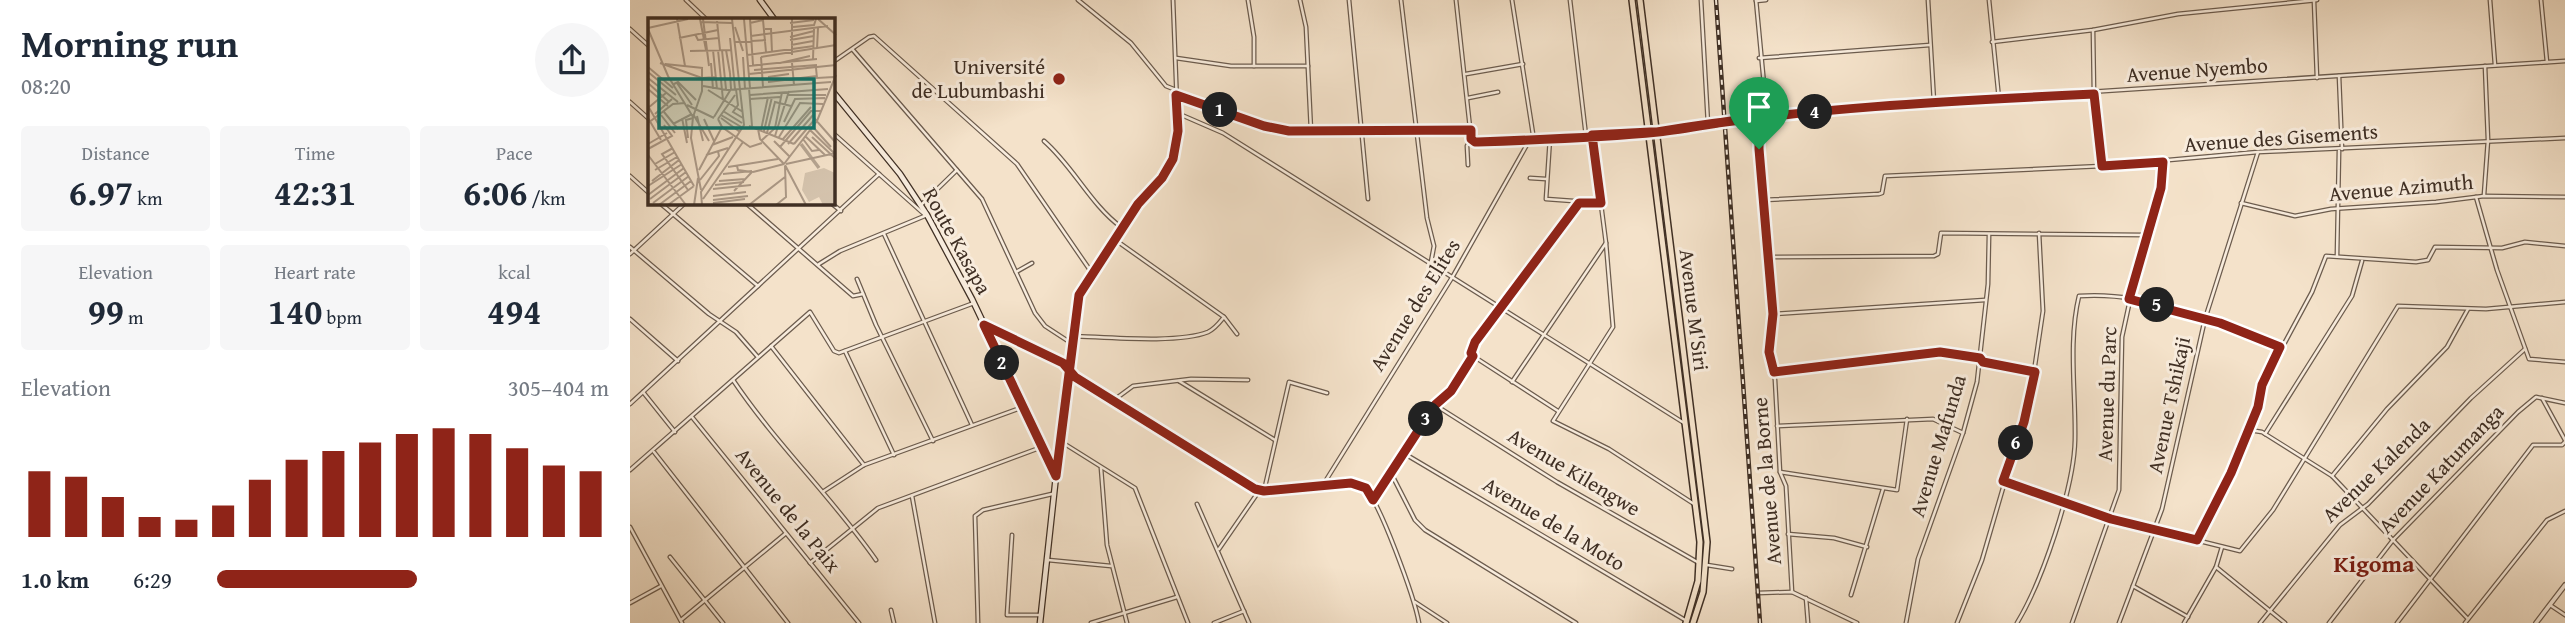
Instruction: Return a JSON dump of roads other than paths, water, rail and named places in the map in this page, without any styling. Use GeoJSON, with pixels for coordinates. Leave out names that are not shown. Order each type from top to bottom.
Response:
{"type":"FeatureCollection","features":[{"type":"Feature","properties":{"kind":"highway","name":"Avenue M'Siri"},"geometry":{"type":"LineString","coordinates":[[1632,0],[1685,424],[1696,505],[1702,526],[1700,563],[1688,622]]}},
{"type":"Feature","properties":{"kind":"highway","name":"Avenue M'Siri"},"geometry":{"type":"LineString","coordinates":[[1640,0],[1707,565],[1703,592],[1688,622]]}},
{"type":"Feature","properties":{"kind":"main road"},"geometry":{"type":"LineString","coordinates":[[760,0],[773,18]]}},
{"type":"Feature","properties":{"kind":"main road","name":"Route Kasapa"},"geometry":{"type":"LineString","coordinates":[[835,95],[927,215],[974,303],[1056,476]]}},
{"type":"Feature","properties":{"kind":"main road"},"geometry":{"type":"LineString","coordinates":[[1041,623],[1056,476]]}},
{"type":"Feature","properties":{"kind":"street"},"geometry":{"type":"LineString","coordinates":[[686,0],[705,18]]}},
{"type":"Feature","properties":{"kind":"street"},"geometry":{"type":"LineString","coordinates":[[1078,0],[1131,43],[1166,86],[1271,128],[1311,131],[1471,130]]}},
{"type":"Feature","properties":{"kind":"street"},"geometry":{"type":"LineString","coordinates":[[1056,476],[1067,370],[1079,295],[1122,227],[1138,204],[1162,178],[1173,159],[1178,131],[1173,0]]}},
{"type":"Feature","properties":{"kind":"street"},"geometry":{"type":"LineString","coordinates":[[1248,0],[1255,37],[1254,66]]}},
{"type":"Feature","properties":{"kind":"street"},"geometry":{"type":"LineString","coordinates":[[1300,0],[1306,27],[1311,131]]}},
{"type":"Feature","properties":{"kind":"street"},"geometry":{"type":"LineString","coordinates":[[1349,0],[1368,199]]}},
{"type":"Feature","properties":{"kind":"street"},"geometry":{"type":"LineString","coordinates":[[1401,0],[1427,218],[1434,243],[1431,262]]}},
{"type":"Feature","properties":{"kind":"street"},"geometry":{"type":"LineString","coordinates":[[1456,0],[1471,130],[1471,139],[1467,146],[1468,165]]}},
{"type":"Feature","properties":{"kind":"street"},"geometry":{"type":"LineString","coordinates":[[1512,0],[1533,129],[1530,139]]}},
{"type":"Feature","properties":{"kind":"street"},"geometry":{"type":"LineString","coordinates":[[1570,0],[1586,136]]}},
{"type":"Feature","properties":{"kind":"street"},"geometry":{"type":"LineString","coordinates":[[1701,0],[1708,124]]}},
{"type":"Feature","properties":{"kind":"street"},"geometry":{"type":"LineString","coordinates":[[1766,0],[1756,0],[1759,58],[1767,116]]}},
{"type":"Feature","properties":{"kind":"street"},"geometry":{"type":"LineString","coordinates":[[1928,0],[1934,102]]}},
{"type":"Feature","properties":{"kind":"street"},"geometry":{"type":"LineString","coordinates":[[1989,0],[1999,99]]}},
{"type":"Feature","properties":{"kind":"street"},"geometry":{"type":"LineString","coordinates":[[1992,41],[2093,30],[2178,14],[2315,0],[2317,78]]}},
{"type":"Feature","properties":{"kind":"street"},"geometry":{"type":"LineString","coordinates":[[2490,0],[2495,65]]}},
{"type":"Feature","properties":{"kind":"street"},"geometry":{"type":"LineString","coordinates":[[2541,0],[2547,62]]}},
{"type":"Feature","properties":{"kind":"street"},"geometry":{"type":"LineString","coordinates":[[630,29],[648,45]]}},
{"type":"Feature","properties":{"kind":"street"},"geometry":{"type":"LineString","coordinates":[[2093,30],[2094,94],[2102,166]]}},
{"type":"Feature","properties":{"kind":"street"},"geometry":{"type":"LineString","coordinates":[[835,61],[874,36],[1009,155],[1028,177],[1092,274]]}},
{"type":"Feature","properties":{"kind":"street"},"geometry":{"type":"LineString","coordinates":[[1759,58],[1930,45]]}},
{"type":"Feature","properties":{"kind":"street"},"geometry":{"type":"LineString","coordinates":[[852,49],[889,88],[987,206],[1040,321],[1071,343]]}},
{"type":"Feature","properties":{"kind":"street"},"geometry":{"type":"LineString","coordinates":[[1176,58],[1254,66],[1308,66]]}},
{"type":"Feature","properties":{"kind":"street","name":"Avenue Nyembo"},"geometry":{"type":"LineString","coordinates":[[1471,139],[1530,139],[1657,132],[1767,116],[1934,102],[2094,94],[2565,61]]}},
{"type":"Feature","properties":{"kind":"street"},"geometry":{"type":"LineString","coordinates":[[1466,74],[1523,64]]}},
{"type":"Feature","properties":{"kind":"street"},"geometry":{"type":"LineString","coordinates":[[2484,196],[2488,140],[2485,66]]}},
{"type":"Feature","properties":{"kind":"street"},"geometry":{"type":"LineString","coordinates":[[2337,256],[2336,208],[2341,150],[2339,76]]}},
{"type":"Feature","properties":{"kind":"street"},"geometry":{"type":"LineString","coordinates":[[1468,98],[1497,92]]}},
{"type":"Feature","properties":{"kind":"street"},"geometry":{"type":"LineString","coordinates":[[630,102],[648,118]]}},
{"type":"Feature","properties":{"kind":"street"},"geometry":{"type":"LineString","coordinates":[[1177,113],[1223,133],[1591,362],[1685,424]]}},
{"type":"Feature","properties":{"kind":"street","name":"Avenue de la Borne"},"geometry":{"type":"LineString","coordinates":[[1759,117],[1773,314],[1768,346],[1774,372],[1780,472],[1786,485],[1792,592]]}},
{"type":"Feature","properties":{"kind":"street"},"geometry":{"type":"LineString","coordinates":[[818,264],[840,251],[927,215],[835,135]]}},
{"type":"Feature","properties":{"kind":"street"},"geometry":{"type":"LineString","coordinates":[[1592,135],[1613,324],[1553,419],[1554,422],[1609,449],[1696,505]]}},
{"type":"Feature","properties":{"kind":"street"},"geometry":{"type":"LineString","coordinates":[[1550,138],[1546,200],[1601,203]]}},
{"type":"Feature","properties":{"kind":"street","name":"Avenue des Gisements"},"geometry":{"type":"LineString","coordinates":[[1764,200],[1879,194],[1882,193],[1885,176],[2102,166],[2258,152],[2565,138]]}},
{"type":"Feature","properties":{"kind":"street","name":"Avenue des Elites"},"geometry":{"type":"LineString","coordinates":[[1324,485],[1453,276],[1530,139]]}},
{"type":"Feature","properties":{"kind":"street"},"geometry":{"type":"LineString","coordinates":[[1044,141],[1059,154],[1106,214],[1122,227]]}},
{"type":"Feature","properties":{"kind":"street","name":"Avenue Tshikaji"},"geometry":{"type":"LineString","coordinates":[[2119,623],[2155,531],[2205,318],[2258,152]]}},
{"type":"Feature","properties":{"kind":"street","name":"Avenue du Parc"},"geometry":{"type":"LineString","coordinates":[[2072,623],[2111,519],[2120,482],[2122,337],[2129,299],[2161,188],[2163,162]]}},
{"type":"Feature","properties":{"kind":"street"},"geometry":{"type":"LineString","coordinates":[[921,205],[957,170]]}},
{"type":"Feature","properties":{"kind":"street"},"geometry":{"type":"LineString","coordinates":[[630,404],[879,174]]}},
{"type":"Feature","properties":{"kind":"street"},"geometry":{"type":"LineString","coordinates":[[630,176],[648,192]]}},
{"type":"Feature","properties":{"kind":"street"},"geometry":{"type":"LineString","coordinates":[[1530,178],[1546,179]]}},
{"type":"Feature","properties":{"kind":"street","name":"Avenue Azimuth"},"geometry":{"type":"LineString","coordinates":[[2241,203],[2291,216],[2336,208],[2484,196],[2565,197]]}},
{"type":"Feature","properties":{"kind":"street"},"geometry":{"type":"LineString","coordinates":[[2476,197],[2490,248],[2512,305],[2525,349],[2531,360],[2565,362]]}},
{"type":"Feature","properties":{"kind":"street"},"geometry":{"type":"LineString","coordinates":[[1373,500],[1392,475],[1435,405],[1451,391],[1473,356],[1472,346],[1579,203]]}},
{"type":"Feature","properties":{"kind":"street"},"geometry":{"type":"LineString","coordinates":[[663,205],[758,286]]}},
{"type":"Feature","properties":{"kind":"street"},"geometry":{"type":"LineString","coordinates":[[683,205],[631,250],[736,332],[758,357]]}},
{"type":"Feature","properties":{"kind":"street"},"geometry":{"type":"LineString","coordinates":[[748,205],[853,296],[863,294]]}},
{"type":"Feature","properties":{"kind":"street"},"geometry":{"type":"LineString","coordinates":[[834,205],[841,211]]}},
{"type":"Feature","properties":{"kind":"street"},"geometry":{"type":"LineString","coordinates":[[1957,623],[1982,560],[2003,481],[2024,422],[2035,372],[2043,311],[2039,233]]}},
{"type":"Feature","properties":{"kind":"street"},"geometry":{"type":"LineString","coordinates":[[884,234],[972,426]]}},
{"type":"Feature","properties":{"kind":"street"},"geometry":{"type":"LineString","coordinates":[[1768,257],[1932,256],[1938,254],[1939,234],[2146,235]]}},
{"type":"Feature","properties":{"kind":"street","name":"Avenue Mafunda"},"geometry":{"type":"LineString","coordinates":[[1906,623],[1919,559],[1963,433],[1980,358],[1989,235]]}},
{"type":"Feature","properties":{"kind":"street"},"geometry":{"type":"LineString","coordinates":[[1114,239],[1224,317],[1237,334]]}},
{"type":"Feature","properties":{"kind":"street"},"geometry":{"type":"LineString","coordinates":[[2197,540],[2249,430],[2258,407],[2262,385],[2280,347],[2310,296],[2325,258],[2337,256],[2362,260],[2425,260],[2435,247],[2490,248],[2525,242],[2565,246]]}},
{"type":"Feature","properties":{"kind":"street"},"geometry":{"type":"LineString","coordinates":[[1512,382],[1606,243]]}},
{"type":"Feature","properties":{"kind":"street"},"geometry":{"type":"LineString","coordinates":[[2266,434],[2352,296],[2362,260]]}},
{"type":"Feature","properties":{"kind":"street"},"geometry":{"type":"LineString","coordinates":[[1016,272],[1032,262]]}},
{"type":"Feature","properties":{"kind":"street"},"geometry":{"type":"LineString","coordinates":[[858,279],[881,336],[933,441]]}},
{"type":"Feature","properties":{"kind":"street"},"geometry":{"type":"LineString","coordinates":[[2017,623],[2043,572],[2063,501],[2075,442],[2074,360],[2078,297],[2129,299],[2205,318],[2280,347]]}},
{"type":"Feature","properties":{"kind":"street"},"geometry":{"type":"LineString","coordinates":[[1773,314],[1985,300]]}},
{"type":"Feature","properties":{"kind":"street"},"geometry":{"type":"LineString","coordinates":[[2003,481],[2111,519],[2237,551],[2247,546],[2273,510],[2402,304],[2469,308],[2565,302]]}},
{"type":"Feature","properties":{"kind":"street"},"geometry":{"type":"LineString","coordinates":[[630,470],[811,312],[834,351],[845,351],[974,303]]}},
{"type":"Feature","properties":{"kind":"street"},"geometry":{"type":"LineString","coordinates":[[2332,476],[2387,409],[2447,347],[2469,308]]}},
{"type":"Feature","properties":{"kind":"street"},"geometry":{"type":"LineString","coordinates":[[1072,336],[1141,339],[1198,334],[1209,332],[1224,317]]}},
{"type":"Feature","properties":{"kind":"street"},"geometry":{"type":"LineString","coordinates":[[630,319],[678,361]]}},
{"type":"Feature","properties":{"kind":"street"},"geometry":{"type":"LineString","coordinates":[[984,325],[1017,338],[1063,363],[1067,370],[1262,491],[1356,483],[1366,488],[1415,602],[1419,623]]}},
{"type":"Feature","properties":{"kind":"street"},"geometry":{"type":"LineString","coordinates":[[771,346],[864,465]]}},
{"type":"Feature","properties":{"kind":"street","name":"Avenue Kalenda"},"geometry":{"type":"LineString","coordinates":[[2260,623],[2321,545],[2346,519],[2362,508],[2525,349]]}},
{"type":"Feature","properties":{"kind":"street"},"geometry":{"type":"LineString","coordinates":[[845,351],[894,456]]}},
{"type":"Feature","properties":{"kind":"street"},"geometry":{"type":"LineString","coordinates":[[1774,372],[1940,352],[1980,358],[1983,362],[2035,372]]}},
{"type":"Feature","properties":{"kind":"street"},"geometry":{"type":"LineString","coordinates":[[1473,356],[1558,411]]}},
{"type":"Feature","properties":{"kind":"street"},"geometry":{"type":"LineString","coordinates":[[733,380],[759,420],[823,492],[876,560]]}},
{"type":"Feature","properties":{"kind":"street"},"geometry":{"type":"LineString","coordinates":[[1114,400],[1133,386],[1179,381],[1248,380]]}},
{"type":"Feature","properties":{"kind":"street"},"geometry":{"type":"LineString","coordinates":[[1179,381],[1275,440]]}},
{"type":"Feature","properties":{"kind":"street"},"geometry":{"type":"LineString","coordinates":[[1219,549],[1262,491],[1289,382],[1327,393]]}},
{"type":"Feature","properties":{"kind":"street"},"geometry":{"type":"LineString","coordinates":[[630,392],[636,398]]}},
{"type":"Feature","properties":{"kind":"street"},"geometry":{"type":"LineString","coordinates":[[642,392],[675,432]]}},
{"type":"Feature","properties":{"kind":"street","name":"Avenue Katumanga"},"geometry":{"type":"LineString","coordinates":[[2329,623],[2393,540],[2518,412],[2534,398],[2542,398]]}},
{"type":"Feature","properties":{"kind":"street"},"geometry":{"type":"LineString","coordinates":[[2542,398],[2565,403]]}},
{"type":"Feature","properties":{"kind":"street"},"geometry":{"type":"LineString","coordinates":[[2398,623],[2533,445],[2562,445],[2565,441],[2542,398]]}},
{"type":"Feature","properties":{"kind":"street","name":"Avenue Kilengwe"},"geometry":{"type":"LineString","coordinates":[[1435,405],[1557,482],[1700,563]]}},
{"type":"Feature","properties":{"kind":"street"},"geometry":{"type":"LineString","coordinates":[[823,492],[864,465],[1023,407]]}},
{"type":"Feature","properties":{"kind":"street","name":"Avenue de la Paix"},"geometry":{"type":"LineString","coordinates":[[692,417],[859,623]]}},
{"type":"Feature","properties":{"kind":"street"},"geometry":{"type":"LineString","coordinates":[[1780,472],[1883,489],[1898,488],[1907,419]]}},
{"type":"Feature","properties":{"kind":"street"},"geometry":{"type":"LineString","coordinates":[[1777,426],[1933,419],[1963,433]]}},
{"type":"Feature","properties":{"kind":"street"},"geometry":{"type":"LineString","coordinates":[[2249,430],[2266,434],[2332,476],[2468,619]]}},
{"type":"Feature","properties":{"kind":"street"},"geometry":{"type":"LineString","coordinates":[[1060,441],[1137,491],[1188,623]]}},
{"type":"Feature","properties":{"kind":"street"},"geometry":{"type":"LineString","coordinates":[[810,563],[874,510],[1042,447]]}},
{"type":"Feature","properties":{"kind":"street"},"geometry":{"type":"LineString","coordinates":[[654,451],[788,623]]}},
{"type":"Feature","properties":{"kind":"street","name":"Avenue de la Moto"},"geometry":{"type":"LineString","coordinates":[[1405,454],[1688,622]]}},
{"type":"Feature","properties":{"kind":"street"},"geometry":{"type":"LineString","coordinates":[[1101,468],[1111,566],[1127,623]]}},
{"type":"Feature","properties":{"kind":"street"},"geometry":{"type":"LineString","coordinates":[[1392,475],[1415,520],[1425,530],[1576,623]]}},
{"type":"Feature","properties":{"kind":"street"},"geometry":{"type":"LineString","coordinates":[[1851,595],[1883,489]]}},
{"type":"Feature","properties":{"kind":"street"},"geometry":{"type":"LineString","coordinates":[[978,623],[975,516],[983,510],[1054,494]]}},
{"type":"Feature","properties":{"kind":"street"},"geometry":{"type":"LineString","coordinates":[[912,496],[935,623]]}},
{"type":"Feature","properties":{"kind":"street"},"geometry":{"type":"LineString","coordinates":[[1197,504],[1219,549],[1249,623]]}},
{"type":"Feature","properties":{"kind":"street"},"geometry":{"type":"LineString","coordinates":[[2465,623],[2547,520],[2565,511]]}},
{"type":"Feature","properties":{"kind":"street"},"geometry":{"type":"LineString","coordinates":[[630,527],[681,622],[785,534]]}},
{"type":"Feature","properties":{"kind":"street"},"geometry":{"type":"LineString","coordinates":[[1788,534],[1834,538],[1867,547]]}},
{"type":"Feature","properties":{"kind":"street"},"geometry":{"type":"LineString","coordinates":[[1012,535],[1007,615],[1041,615]]}},
{"type":"Feature","properties":{"kind":"street"},"geometry":{"type":"LineString","coordinates":[[630,541],[636,538]]}},
{"type":"Feature","properties":{"kind":"street"},"geometry":{"type":"LineString","coordinates":[[2184,623],[2216,567],[2222,547]]}},
{"type":"Feature","properties":{"kind":"street"},"geometry":{"type":"LineString","coordinates":[[670,557],[723,623]]}},
{"type":"Feature","properties":{"kind":"street"},"geometry":{"type":"LineString","coordinates":[[1047,560],[1111,566]]}},
{"type":"Feature","properties":{"kind":"street"},"geometry":{"type":"LineString","coordinates":[[1707,565],[1732,569]]}},
{"type":"Feature","properties":{"kind":"street"},"geometry":{"type":"LineString","coordinates":[[2216,567],[2285,623]]}},
{"type":"Feature","properties":{"kind":"street"},"geometry":{"type":"LineString","coordinates":[[2536,623],[2565,585]]}},
{"type":"Feature","properties":{"kind":"street"},"geometry":{"type":"LineString","coordinates":[[630,603],[661,586]]}},
{"type":"Feature","properties":{"kind":"street"},"geometry":{"type":"LineString","coordinates":[[2133,586],[2188,617]]}},
{"type":"Feature","properties":{"kind":"street"},"geometry":{"type":"LineString","coordinates":[[1758,593],[1792,592],[1857,623]]}},
{"type":"Feature","properties":{"kind":"street"},"geometry":{"type":"LineString","coordinates":[[1091,623],[1125,615],[1177,597]]}},
{"type":"Feature","properties":{"kind":"street"},"geometry":{"type":"LineString","coordinates":[[1807,598],[1808,623]]}},
{"type":"Feature","properties":{"kind":"street"},"geometry":{"type":"LineString","coordinates":[[1415,602],[1447,623]]}},
{"type":"Feature","properties":{"kind":"street"},"geometry":{"type":"LineString","coordinates":[[2550,605],[2565,615]]}},
{"type":"Feature","properties":{"kind":"street"},"geometry":{"type":"LineString","coordinates":[[891,610],[894,623]]}},
{"type":"Feature","properties":{"kind":"street"},"geometry":{"type":"LineString","coordinates":[[1214,623],[1244,611]]}},
{"type":"Feature","properties":{"kind":"railway"},"geometry":{"type":"LineString","coordinates":[[1716,0],[1760,623]]}},
{"type":"Feature","properties":{"kind":"place","name":"Université de Lubumbashi"},"geometry":{"type":"Point","coordinates":[1059,79]}},
{"type":"Feature","properties":{"kind":"district","name":"Kigoma"},"geometry":{"type":"Point","coordinates":[2374,564]}}]}
